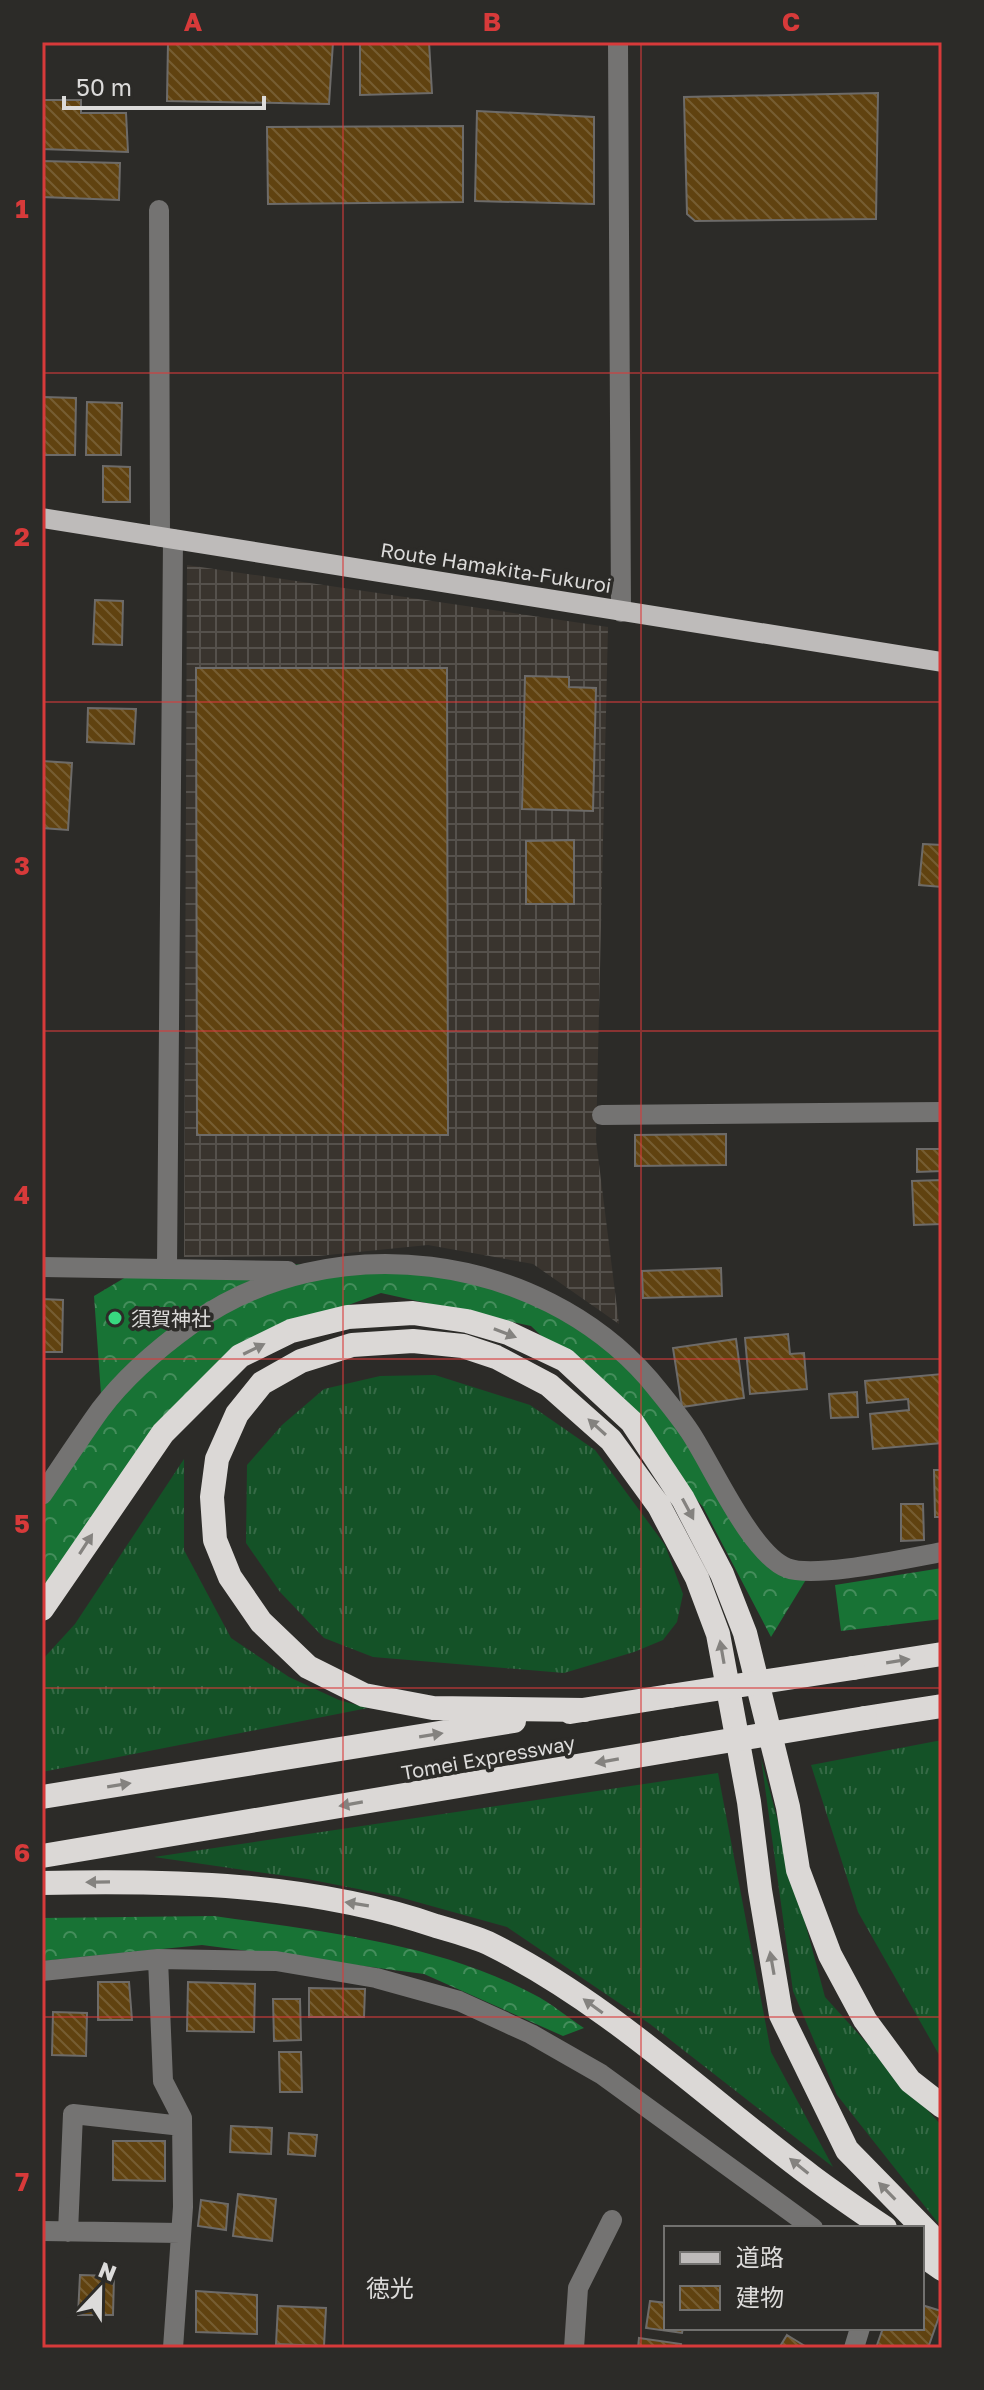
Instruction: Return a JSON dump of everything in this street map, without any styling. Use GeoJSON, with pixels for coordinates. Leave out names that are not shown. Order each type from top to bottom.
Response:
{"type":"FeatureCollection","features":[{"type":"Feature","properties":{"kind":"highway"},"geometry":{"type":"LineString","coordinates":[[42,1609],[163,1433],[240,1356],[291,1331],[348,1317],[413,1313],[467,1321],[508,1333],[565,1360],[632,1422],[683,1499],[722,1574],[745,1633],[788,1807],[798,1870],[830,1955],[865,2020],[910,2081],[942,2106]]}},
{"type":"Feature","properties":{"kind":"highway"},"geometry":{"type":"LineString","coordinates":[[585,1710],[433,1708],[364,1695],[308,1667],[261,1622],[230,1577],[215,1540],[212,1497],[217,1459],[237,1414],[262,1383],[301,1361],[352,1345],[413,1341],[463,1346],[496,1357],[549,1385],[611,1440],[659,1506],[697,1578],[718,1634],[749,1802],[781,2015],[847,2150],[921,2226]]}},
{"type":"Feature","properties":{"kind":"highway","name":"Tomei Expressway"},"geometry":{"type":"LineString","coordinates":[[42,1797],[942,1654]]}},
{"type":"Feature","properties":{"kind":"highway","name":"Tomei Expressway"},"geometry":{"type":"LineString","coordinates":[[42,1856],[942,1706]]}},
{"type":"Feature","properties":{"kind":"highway"},"geometry":{"type":"LineString","coordinates":[[42,1883],[208,1885],[298,1895],[388,1909],[485,1942],[568,1988],[662,2057],[810,2175],[882,2226]]}},
{"type":"Feature","properties":{"kind":"highway"},"geometry":{"type":"LineString","coordinates":[[924,2229],[942,2247]]}},
{"type":"Feature","properties":{"kind":"highway"},"geometry":{"type":"LineString","coordinates":[[924,2256],[942,2269]]}},
{"type":"Feature","properties":{"kind":"main road","name":"Route Hamakita-Fukuroi"},"geometry":{"type":"LineString","coordinates":[[42,518],[942,662]]}},
{"type":"Feature","properties":{"kind":"street"},"geometry":{"type":"LineString","coordinates":[[618,42],[621,612]]}},
{"type":"Feature","properties":{"kind":"street"},"geometry":{"type":"LineString","coordinates":[[159,210],[166,538],[167,1268]]}},
{"type":"Feature","properties":{"kind":"street"},"geometry":{"type":"LineString","coordinates":[[602,1115],[942,1112]]}},
{"type":"Feature","properties":{"kind":"street"},"geometry":{"type":"LineString","coordinates":[[42,1495],[102,1408],[141,1367],[192,1324],[234,1298],[270,1282],[367,1263],[421,1266],[472,1273],[543,1298],[599,1332],[656,1388],[689,1430],[749,1531],[770,1558],[786,1568],[810,1573],[942,1552]]}},
{"type":"Feature","properties":{"kind":"street"},"geometry":{"type":"LineString","coordinates":[[42,1267],[312,1273]]}},
{"type":"Feature","properties":{"kind":"street"},"geometry":{"type":"LineString","coordinates":[[42,1971],[158,1959],[276,1961],[376,1978],[459,2001],[531,2034],[601,2074],[810,2226]]}},
{"type":"Feature","properties":{"kind":"street"},"geometry":{"type":"LineString","coordinates":[[158,1959],[163,2081],[182,2118],[181,2233],[173,2348]]}},
{"type":"Feature","properties":{"kind":"street"},"geometry":{"type":"LineString","coordinates":[[68,2232],[73,2114],[182,2126]]}},
{"type":"Feature","properties":{"kind":"street"},"geometry":{"type":"LineString","coordinates":[[574,2348],[578,2288],[612,2220]]}},
{"type":"Feature","properties":{"kind":"street"},"geometry":{"type":"LineString","coordinates":[[42,2231],[181,2233]]}},
{"type":"Feature","properties":{"kind":"shaded area"},"geometry":{"type":"Polygon","coordinates":[[[187,565],[608,627],[596,1140],[619,1324],[533,1264],[428,1245],[318,1256],[184,1257],[187,565]]]}},
{"type":"Feature","properties":{"kind":"green space"},"geometry":{"type":"Polygon","coordinates":[[[367,1263],[523,1291],[621,1353],[786,1568],[810,1573],[771,1637],[703,1507],[624,1415],[531,1326],[381,1293],[256,1339],[113,1506],[42,1601],[42,1493],[102,1408],[94,1296],[141,1268],[367,1263]]]}},
{"type":"Feature","properties":{"kind":"green space"},"geometry":{"type":"Polygon","coordinates":[[[435,1375],[530,1405],[595,1450],[665,1545],[683,1594],[677,1622],[663,1640],[564,1673],[373,1657],[324,1638],[280,1592],[246,1543],[247,1465],[282,1425],[324,1389],[380,1376],[435,1375]]]}},
{"type":"Feature","properties":{"kind":"green space"},"geometry":{"type":"Polygon","coordinates":[[[184,1459],[184,1550],[231,1638],[289,1677],[339,1700],[368,1708],[42,1772],[42,1660],[75,1624],[184,1459]]]}},
{"type":"Feature","properties":{"kind":"green space"},"geometry":{"type":"Polygon","coordinates":[[[942,1568],[942,1619],[841,1631],[835,1585],[942,1568]]]}},
{"type":"Feature","properties":{"kind":"green space"},"geometry":{"type":"Polygon","coordinates":[[[942,1740],[942,2060],[858,1912],[811,1765],[942,1740]]]}},
{"type":"Feature","properties":{"kind":"green space"},"geometry":{"type":"Polygon","coordinates":[[[761,1758],[825,1997],[942,2126],[942,2228],[837,2095],[793,1991],[761,1758]]]}},
{"type":"Feature","properties":{"kind":"green space"},"geometry":{"type":"Polygon","coordinates":[[[718,1773],[771,2052],[833,2167],[650,2024],[507,1927],[399,1897],[307,1879],[154,1857],[718,1773]]]}},
{"type":"Feature","properties":{"kind":"green space"},"geometry":{"type":"Polygon","coordinates":[[[214,1916],[377,1942],[458,1962],[533,1994],[584,2028],[563,2036],[424,1974],[202,1945],[42,1961],[42,1918],[214,1916]]]}},
{"type":"Feature","properties":{"kind":"building"},"geometry":{"type":"Polygon","coordinates":[[[168,42],[333,42],[329,104],[167,101],[168,42]]]}},
{"type":"Feature","properties":{"kind":"building"},"geometry":{"type":"Polygon","coordinates":[[[360,42],[429,42],[432,93],[360,95],[360,42]]]}},
{"type":"Feature","properties":{"kind":"building"},"geometry":{"type":"Polygon","coordinates":[[[878,93],[876,219],[695,221],[687,214],[684,97],[878,93]]]}},
{"type":"Feature","properties":{"kind":"building"},"geometry":{"type":"Polygon","coordinates":[[[42,100],[81,100],[81,113],[126,113],[128,152],[42,149],[42,100]]]}},
{"type":"Feature","properties":{"kind":"building"},"geometry":{"type":"Polygon","coordinates":[[[477,111],[594,117],[594,204],[475,201],[477,111]]]}},
{"type":"Feature","properties":{"kind":"building"},"geometry":{"type":"Polygon","coordinates":[[[463,126],[463,202],[268,204],[267,127],[463,126]]]}},
{"type":"Feature","properties":{"kind":"building"},"geometry":{"type":"Polygon","coordinates":[[[42,161],[120,163],[119,200],[42,197],[42,161]]]}},
{"type":"Feature","properties":{"kind":"building"},"geometry":{"type":"Polygon","coordinates":[[[44,397],[76,398],[75,455],[43,455],[44,397]]]}},
{"type":"Feature","properties":{"kind":"building"},"geometry":{"type":"Polygon","coordinates":[[[87,402],[122,403],[121,455],[86,455],[87,402]]]}},
{"type":"Feature","properties":{"kind":"building"},"geometry":{"type":"Polygon","coordinates":[[[103,466],[130,467],[130,502],[103,502],[103,466]]]}},
{"type":"Feature","properties":{"kind":"building"},"geometry":{"type":"Polygon","coordinates":[[[95,600],[123,601],[122,645],[93,644],[95,600]]]}},
{"type":"Feature","properties":{"kind":"building"},"geometry":{"type":"Polygon","coordinates":[[[196,668],[447,668],[448,1135],[197,1135],[196,668]]]}},
{"type":"Feature","properties":{"kind":"building"},"geometry":{"type":"Polygon","coordinates":[[[525,676],[569,677],[569,687],[596,688],[593,811],[522,809],[525,676]]]}},
{"type":"Feature","properties":{"kind":"building"},"geometry":{"type":"Polygon","coordinates":[[[88,708],[136,709],[134,744],[87,742],[88,708]]]}},
{"type":"Feature","properties":{"kind":"building"},"geometry":{"type":"Polygon","coordinates":[[[42,761],[72,763],[68,830],[42,828],[42,761]]]}},
{"type":"Feature","properties":{"kind":"building"},"geometry":{"type":"Polygon","coordinates":[[[574,840],[574,904],[526,904],[526,841],[574,840]]]}},
{"type":"Feature","properties":{"kind":"building"},"geometry":{"type":"Polygon","coordinates":[[[923,844],[942,845],[942,887],[919,885],[923,844]]]}},
{"type":"Feature","properties":{"kind":"building"},"geometry":{"type":"Polygon","coordinates":[[[726,1134],[726,1165],[635,1166],[635,1135],[726,1134]]]}},
{"type":"Feature","properties":{"kind":"building"},"geometry":{"type":"Polygon","coordinates":[[[917,1149],[942,1149],[942,1171],[917,1172],[917,1149]]]}},
{"type":"Feature","properties":{"kind":"building"},"geometry":{"type":"Polygon","coordinates":[[[942,1180],[942,1224],[914,1225],[912,1181],[942,1180]]]}},
{"type":"Feature","properties":{"kind":"building"},"geometry":{"type":"Polygon","coordinates":[[[721,1268],[722,1296],[643,1298],[642,1271],[721,1268]]]}},
{"type":"Feature","properties":{"kind":"building"},"geometry":{"type":"Polygon","coordinates":[[[42,1299],[63,1300],[62,1352],[42,1352],[42,1299]]]}},
{"type":"Feature","properties":{"kind":"building"},"geometry":{"type":"Polygon","coordinates":[[[788,1334],[790,1354],[804,1353],[807,1389],[750,1394],[745,1338],[788,1334]]]}},
{"type":"Feature","properties":{"kind":"building"},"geometry":{"type":"Polygon","coordinates":[[[736,1339],[744,1398],[682,1407],[673,1348],[736,1339]]]}},
{"type":"Feature","properties":{"kind":"building"},"geometry":{"type":"Polygon","coordinates":[[[942,1374],[942,1443],[873,1449],[870,1414],[909,1410],[908,1399],[867,1403],[865,1381],[942,1374]]]}},
{"type":"Feature","properties":{"kind":"building"},"geometry":{"type":"Polygon","coordinates":[[[857,1392],[858,1417],[831,1418],[829,1394],[857,1392]]]}},
{"type":"Feature","properties":{"kind":"building"},"geometry":{"type":"Polygon","coordinates":[[[942,1457],[942,1517],[935,1517],[934,1470],[941,1470],[942,1457]]]}},
{"type":"Feature","properties":{"kind":"building"},"geometry":{"type":"Polygon","coordinates":[[[901,1504],[923,1504],[924,1540],[901,1541],[901,1504]]]}},
{"type":"Feature","properties":{"kind":"building"},"geometry":{"type":"Polygon","coordinates":[[[98,1982],[129,1982],[132,2020],[98,2020],[98,1982]]]}},
{"type":"Feature","properties":{"kind":"building"},"geometry":{"type":"Polygon","coordinates":[[[188,1982],[255,1984],[254,2032],[187,2031],[188,1982]]]}},
{"type":"Feature","properties":{"kind":"building"},"geometry":{"type":"Polygon","coordinates":[[[309,1988],[365,1989],[364,2017],[309,2017],[309,1988]]]}},
{"type":"Feature","properties":{"kind":"building"},"geometry":{"type":"Polygon","coordinates":[[[273,1999],[300,1999],[301,2040],[274,2041],[273,1999]]]}},
{"type":"Feature","properties":{"kind":"building"},"geometry":{"type":"Polygon","coordinates":[[[53,2012],[87,2013],[86,2056],[52,2055],[53,2012]]]}},
{"type":"Feature","properties":{"kind":"building"},"geometry":{"type":"Polygon","coordinates":[[[279,2052],[301,2052],[302,2092],[280,2092],[279,2052]]]}},
{"type":"Feature","properties":{"kind":"building"},"geometry":{"type":"Polygon","coordinates":[[[231,2126],[272,2128],[271,2154],[230,2152],[231,2126]]]}},
{"type":"Feature","properties":{"kind":"building"},"geometry":{"type":"Polygon","coordinates":[[[289,2133],[317,2135],[315,2156],[288,2154],[289,2133]]]}},
{"type":"Feature","properties":{"kind":"building"},"geometry":{"type":"Polygon","coordinates":[[[113,2141],[165,2141],[165,2181],[113,2180],[113,2141]]]}},
{"type":"Feature","properties":{"kind":"building"},"geometry":{"type":"Polygon","coordinates":[[[238,2194],[276,2199],[272,2241],[233,2236],[238,2194]]]}},
{"type":"Feature","properties":{"kind":"building"},"geometry":{"type":"Polygon","coordinates":[[[201,2200],[228,2204],[226,2230],[198,2226],[201,2200]]]}},
{"type":"Feature","properties":{"kind":"building"},"geometry":{"type":"Polygon","coordinates":[[[80,2275],[114,2276],[113,2315],[78,2315],[80,2275]]]}},
{"type":"Feature","properties":{"kind":"building"},"geometry":{"type":"Polygon","coordinates":[[[196,2291],[257,2295],[257,2334],[196,2332],[196,2291]]]}},
{"type":"Feature","properties":{"kind":"building"},"geometry":{"type":"Polygon","coordinates":[[[650,2301],[664,2303],[664,2330],[683,2330],[682,2333],[646,2328],[650,2301]]]}},
{"type":"Feature","properties":{"kind":"building"},"geometry":{"type":"Polygon","coordinates":[[[278,2306],[326,2308],[324,2346],[276,2344],[278,2306]]]}},
{"type":"Feature","properties":{"kind":"building"},"geometry":{"type":"Polygon","coordinates":[[[924,2306],[941,2311],[928,2348],[876,2348],[882,2330],[924,2330],[924,2306]]]}},
{"type":"Feature","properties":{"kind":"building"},"geometry":{"type":"Polygon","coordinates":[[[787,2335],[808,2348],[779,2348],[787,2335]]]}},
{"type":"Feature","properties":{"kind":"building"},"geometry":{"type":"Polygon","coordinates":[[[639,2338],[681,2344],[680,2348],[638,2348],[639,2338]]]}},
{"type":"Feature","properties":{"kind":"place","name":"須賀神社"},"geometry":{"type":"Point","coordinates":[115,1318]}},
{"type":"Feature","properties":{"kind":"district","name":"徳光"},"geometry":{"type":"Point","coordinates":[390,2287]}}]}
